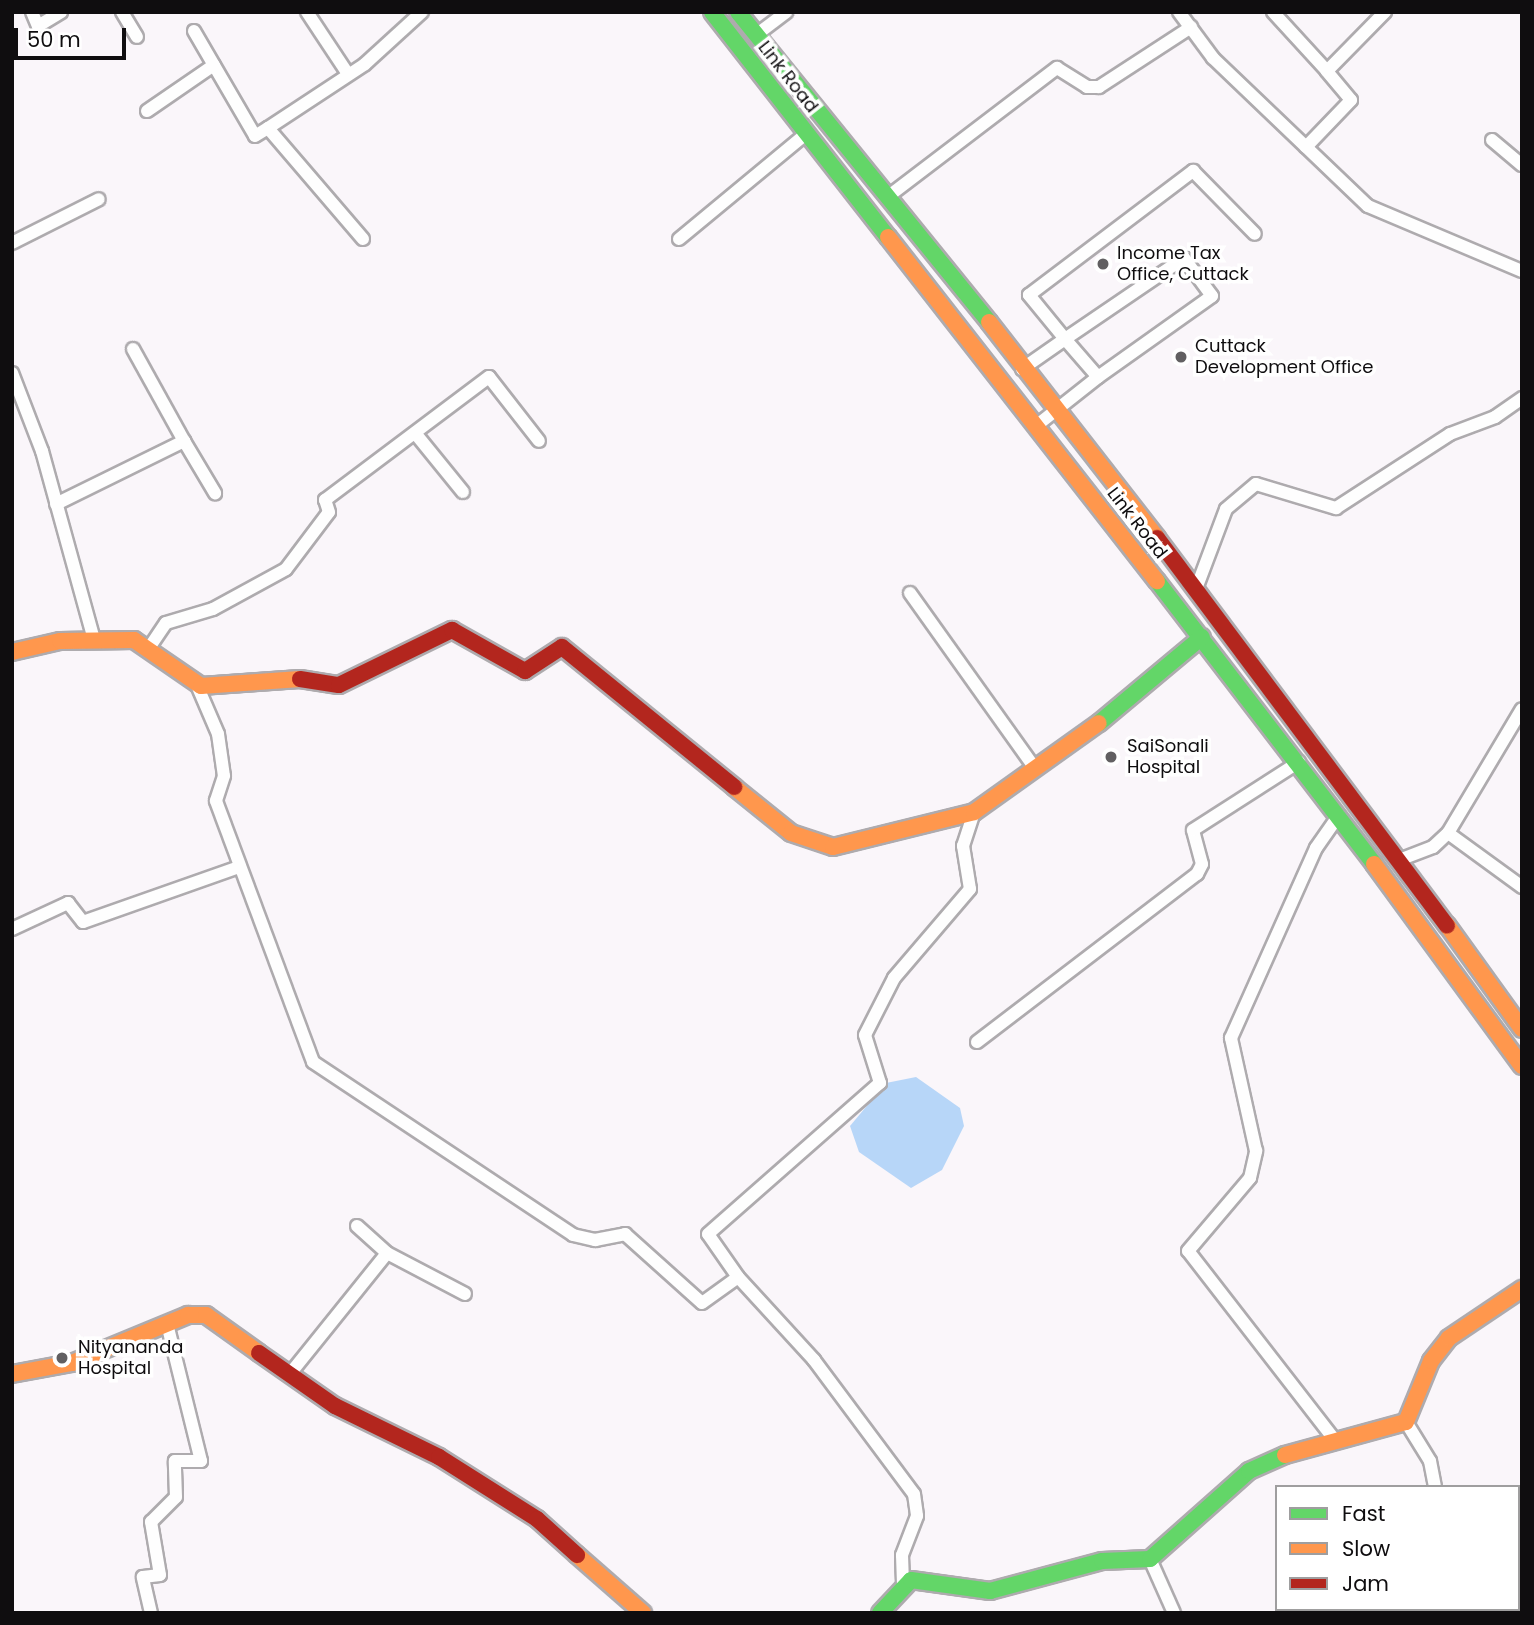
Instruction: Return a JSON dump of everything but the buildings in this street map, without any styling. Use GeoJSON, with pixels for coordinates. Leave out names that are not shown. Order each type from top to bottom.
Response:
{"type":"FeatureCollection","features":[{"type":"Feature","properties":{"kind":"street"},"geometry":{"type":"LineString","coordinates":[[33,12],[38,26],[61,12]]}},
{"type":"Feature","properties":{"kind":"street"},"geometry":{"type":"LineString","coordinates":[[122,12],[136,37]]}},
{"type":"Feature","properties":{"kind":"street"},"geometry":{"type":"LineString","coordinates":[[307,12],[348,74]]}},
{"type":"Feature","properties":{"kind":"street"},"geometry":{"type":"LineString","coordinates":[[194,31],[255,136],[348,74],[422,12]]}},
{"type":"Feature","properties":{"kind":"street","name":"Link Road"},"geometry":{"type":"LineString","coordinates":[[712,12],[1339,815],[1522,1066]]}},
{"type":"Feature","properties":{"kind":"street","name":"Link Road"},"geometry":{"type":"LineString","coordinates":[[738,12],[890,195],[1055,412],[1196,589],[1388,844],[1522,1029]]}},
{"type":"Feature","properties":{"kind":"street"},"geometry":{"type":"LineString","coordinates":[[756,35],[786,12]]}},
{"type":"Feature","properties":{"kind":"street"},"geometry":{"type":"LineString","coordinates":[[1179,12],[1213,58],[1368,206],[1522,271]]}},
{"type":"Feature","properties":{"kind":"street"},"geometry":{"type":"LineString","coordinates":[[1273,12],[1351,100],[1306,147]]}},
{"type":"Feature","properties":{"kind":"street"},"geometry":{"type":"LineString","coordinates":[[1327,71],[1385,12]]}},
{"type":"Feature","properties":{"kind":"street"},"geometry":{"type":"LineString","coordinates":[[890,195],[1057,68],[1087,87],[1099,87],[1191,27]]}},
{"type":"Feature","properties":{"kind":"street"},"geometry":{"type":"LineString","coordinates":[[147,111],[214,65]]}},
{"type":"Feature","properties":{"kind":"street"},"geometry":{"type":"LineString","coordinates":[[268,128],[363,239]]}},
{"type":"Feature","properties":{"kind":"street"},"geometry":{"type":"LineString","coordinates":[[679,239],[807,133]]}},
{"type":"Feature","properties":{"kind":"street"},"geometry":{"type":"LineString","coordinates":[[1492,140],[1522,165]]}},
{"type":"Feature","properties":{"kind":"street"},"geometry":{"type":"LineString","coordinates":[[1098,377],[1029,295],[1193,171],[1255,234]]}},
{"type":"Feature","properties":{"kind":"street"},"geometry":{"type":"LineString","coordinates":[[12,243],[99,199]]}},
{"type":"Feature","properties":{"kind":"street"},"geometry":{"type":"LineString","coordinates":[[1022,369],[1184,258],[1212,296],[1098,377],[1036,426]]}},
{"type":"Feature","properties":{"kind":"street"},"geometry":{"type":"LineString","coordinates":[[132,349],[215,494]]}},
{"type":"Feature","properties":{"kind":"street"},"geometry":{"type":"LineString","coordinates":[[12,373],[56,504],[94,640]]}},
{"type":"Feature","properties":{"kind":"street"},"geometry":{"type":"LineString","coordinates":[[149,648],[166,623],[213,609],[286,569],[329,512],[325,500],[489,377],[539,441]]}},
{"type":"Feature","properties":{"kind":"street"},"geometry":{"type":"LineString","coordinates":[[1196,589],[1226,509],[1256,484],[1336,508],[1450,435],[1496,417],[1522,398]]}},
{"type":"Feature","properties":{"kind":"street"},"geometry":{"type":"LineString","coordinates":[[415,433],[463,492]]}},
{"type":"Feature","properties":{"kind":"street"},"geometry":{"type":"LineString","coordinates":[[56,504],[184,441]]}},
{"type":"Feature","properties":{"kind":"street"},"geometry":{"type":"LineString","coordinates":[[910,593],[1035,768]]}},
{"type":"Feature","properties":{"kind":"street"},"geometry":{"type":"LineString","coordinates":[[197,685],[289,677],[339,685],[452,630],[525,671],[562,647],[803,841],[851,845],[919,822],[974,813],[1123,706],[1202,637]]}},
{"type":"Feature","properties":{"kind":"street"},"geometry":{"type":"LineString","coordinates":[[12,652],[94,640],[134,640],[149,648],[197,685],[218,734],[224,776],[216,801],[313,1062],[324,1074],[573,1235],[595,1240],[625,1234],[702,1303],[738,1277]]}},
{"type":"Feature","properties":{"kind":"street"},"geometry":{"type":"LineString","coordinates":[[1399,860],[1433,847],[1448,833],[1522,709]]}},
{"type":"Feature","properties":{"kind":"street"},"geometry":{"type":"LineString","coordinates":[[976,1041],[1197,874],[1202,864],[1193,830],[1298,762]]}},
{"type":"Feature","properties":{"kind":"street"},"geometry":{"type":"LineString","coordinates":[[902,1587],[902,1555],[917,1516],[914,1494],[814,1360],[738,1277],[708,1234],[880,1083],[865,1035],[894,978],[970,889],[963,846],[974,813]]}},
{"type":"Feature","properties":{"kind":"street"},"geometry":{"type":"LineString","coordinates":[[1334,1439],[1188,1251],[1250,1178],[1256,1151],[1231,1038],[1316,848],[1339,815]]}},
{"type":"Feature","properties":{"kind":"street"},"geometry":{"type":"LineString","coordinates":[[1448,833],[1522,887]]}},
{"type":"Feature","properties":{"kind":"street"},"geometry":{"type":"LineString","coordinates":[[1369,857],[1388,844]]}},
{"type":"Feature","properties":{"kind":"street"},"geometry":{"type":"LineString","coordinates":[[12,929],[68,903],[83,922],[239,867]]}},
{"type":"Feature","properties":{"kind":"street"},"geometry":{"type":"LineString","coordinates":[[357,1226],[387,1252],[465,1294]]}},
{"type":"Feature","properties":{"kind":"street"},"geometry":{"type":"LineString","coordinates":[[289,1375],[387,1252]]}},
{"type":"Feature","properties":{"kind":"street"},"geometry":{"type":"LineString","coordinates":[[1406,1422],[1431,1361],[1449,1338],[1522,1289]]}},
{"type":"Feature","properties":{"kind":"street"},"geometry":{"type":"LineString","coordinates":[[12,1374],[72,1363],[167,1324],[206,1315],[335,1406],[494,1491],[643,1613]]}},
{"type":"Feature","properties":{"kind":"street"},"geometry":{"type":"LineString","coordinates":[[151,1613],[143,1577],[160,1575],[151,1522],[176,1497],[175,1461],[201,1461],[167,1324]]}},
{"type":"Feature","properties":{"kind":"street"},"geometry":{"type":"LineString","coordinates":[[880,1613],[902,1587],[922,1580],[963,1592],[990,1591],[1102,1561],[1150,1559],[1250,1471],[1334,1439],[1406,1422]]}},
{"type":"Feature","properties":{"kind":"street"},"geometry":{"type":"LineString","coordinates":[[1406,1422],[1430,1461],[1435,1485]]}},
{"type":"Feature","properties":{"kind":"street"},"geometry":{"type":"LineString","coordinates":[[1150,1559],[1174,1613]]}},
{"type":"Feature","properties":{"kind":"water"},"geometry":{"type":"Polygon","coordinates":[[[916,1077],[960,1108],[964,1126],[942,1170],[911,1188],[859,1152],[850,1126],[886,1083],[916,1077]]]}},
{"type":"Feature","properties":{"kind":"traffic: fast"},"geometry":{"type":"LineString","coordinates":[[712,12],[888,237]]}},
{"type":"Feature","properties":{"kind":"traffic: fast"},"geometry":{"type":"LineString","coordinates":[[738,12],[989,322]]}},
{"type":"Feature","properties":{"kind":"traffic: fast"},"geometry":{"type":"LineString","coordinates":[[1157,581],[1374,864]]}},
{"type":"Feature","properties":{"kind":"traffic: fast"},"geometry":{"type":"LineString","coordinates":[[1099,723],[1202,637]]}},
{"type":"Feature","properties":{"kind":"traffic: fast"},"geometry":{"type":"LineString","coordinates":[[880,1613],[911,1580],[990,1591],[1102,1561],[1150,1559],[1249,1471],[1285,1455]]}},
{"type":"Feature","properties":{"kind":"traffic: slow"},"geometry":{"type":"LineString","coordinates":[[888,237],[1157,581]]}},
{"type":"Feature","properties":{"kind":"traffic: slow"},"geometry":{"type":"LineString","coordinates":[[989,322],[1157,538]]}},
{"type":"Feature","properties":{"kind":"traffic: slow"},"geometry":{"type":"LineString","coordinates":[[12,652],[60,641],[134,640],[201,686],[300,679]]}},
{"type":"Feature","properties":{"kind":"traffic: slow"},"geometry":{"type":"LineString","coordinates":[[734,787],[791,833],[833,847],[974,812],[1099,723]]}},
{"type":"Feature","properties":{"kind":"traffic: slow"},"geometry":{"type":"LineString","coordinates":[[1374,864],[1522,1066]]}},
{"type":"Feature","properties":{"kind":"traffic: slow"},"geometry":{"type":"LineString","coordinates":[[1447,925],[1522,1029]]}},
{"type":"Feature","properties":{"kind":"traffic: slow"},"geometry":{"type":"LineString","coordinates":[[1285,1455],[1406,1422],[1431,1361],[1449,1338],[1522,1289]]}},
{"type":"Feature","properties":{"kind":"traffic: slow"},"geometry":{"type":"LineString","coordinates":[[12,1374],[72,1363],[188,1315],[206,1315],[259,1353]]}},
{"type":"Feature","properties":{"kind":"traffic: slow"},"geometry":{"type":"LineString","coordinates":[[577,1555],[643,1613]]}},
{"type":"Feature","properties":{"kind":"traffic: jam"},"geometry":{"type":"LineString","coordinates":[[1157,538],[1447,925]]}},
{"type":"Feature","properties":{"kind":"traffic: jam"},"geometry":{"type":"LineString","coordinates":[[300,679],[339,685],[452,630],[525,671],[562,647],[734,787]]}},
{"type":"Feature","properties":{"kind":"traffic: jam"},"geometry":{"type":"LineString","coordinates":[[259,1353],[335,1406],[439,1457],[537,1519],[577,1555]]}},
{"type":"Feature","properties":{"kind":"place","name":"Income Tax Office, Cuttack"},"geometry":{"type":"Point","coordinates":[1103,264]}},
{"type":"Feature","properties":{"kind":"place","name":"Cuttack Development Office"},"geometry":{"type":"Point","coordinates":[1181,357]}},
{"type":"Feature","properties":{"kind":"place","name":"SaiSonali Hospital"},"geometry":{"type":"Point","coordinates":[1111,757]}},
{"type":"Feature","properties":{"kind":"place","name":"Nityananda Hospital"},"geometry":{"type":"Point","coordinates":[62,1358]}}]}
